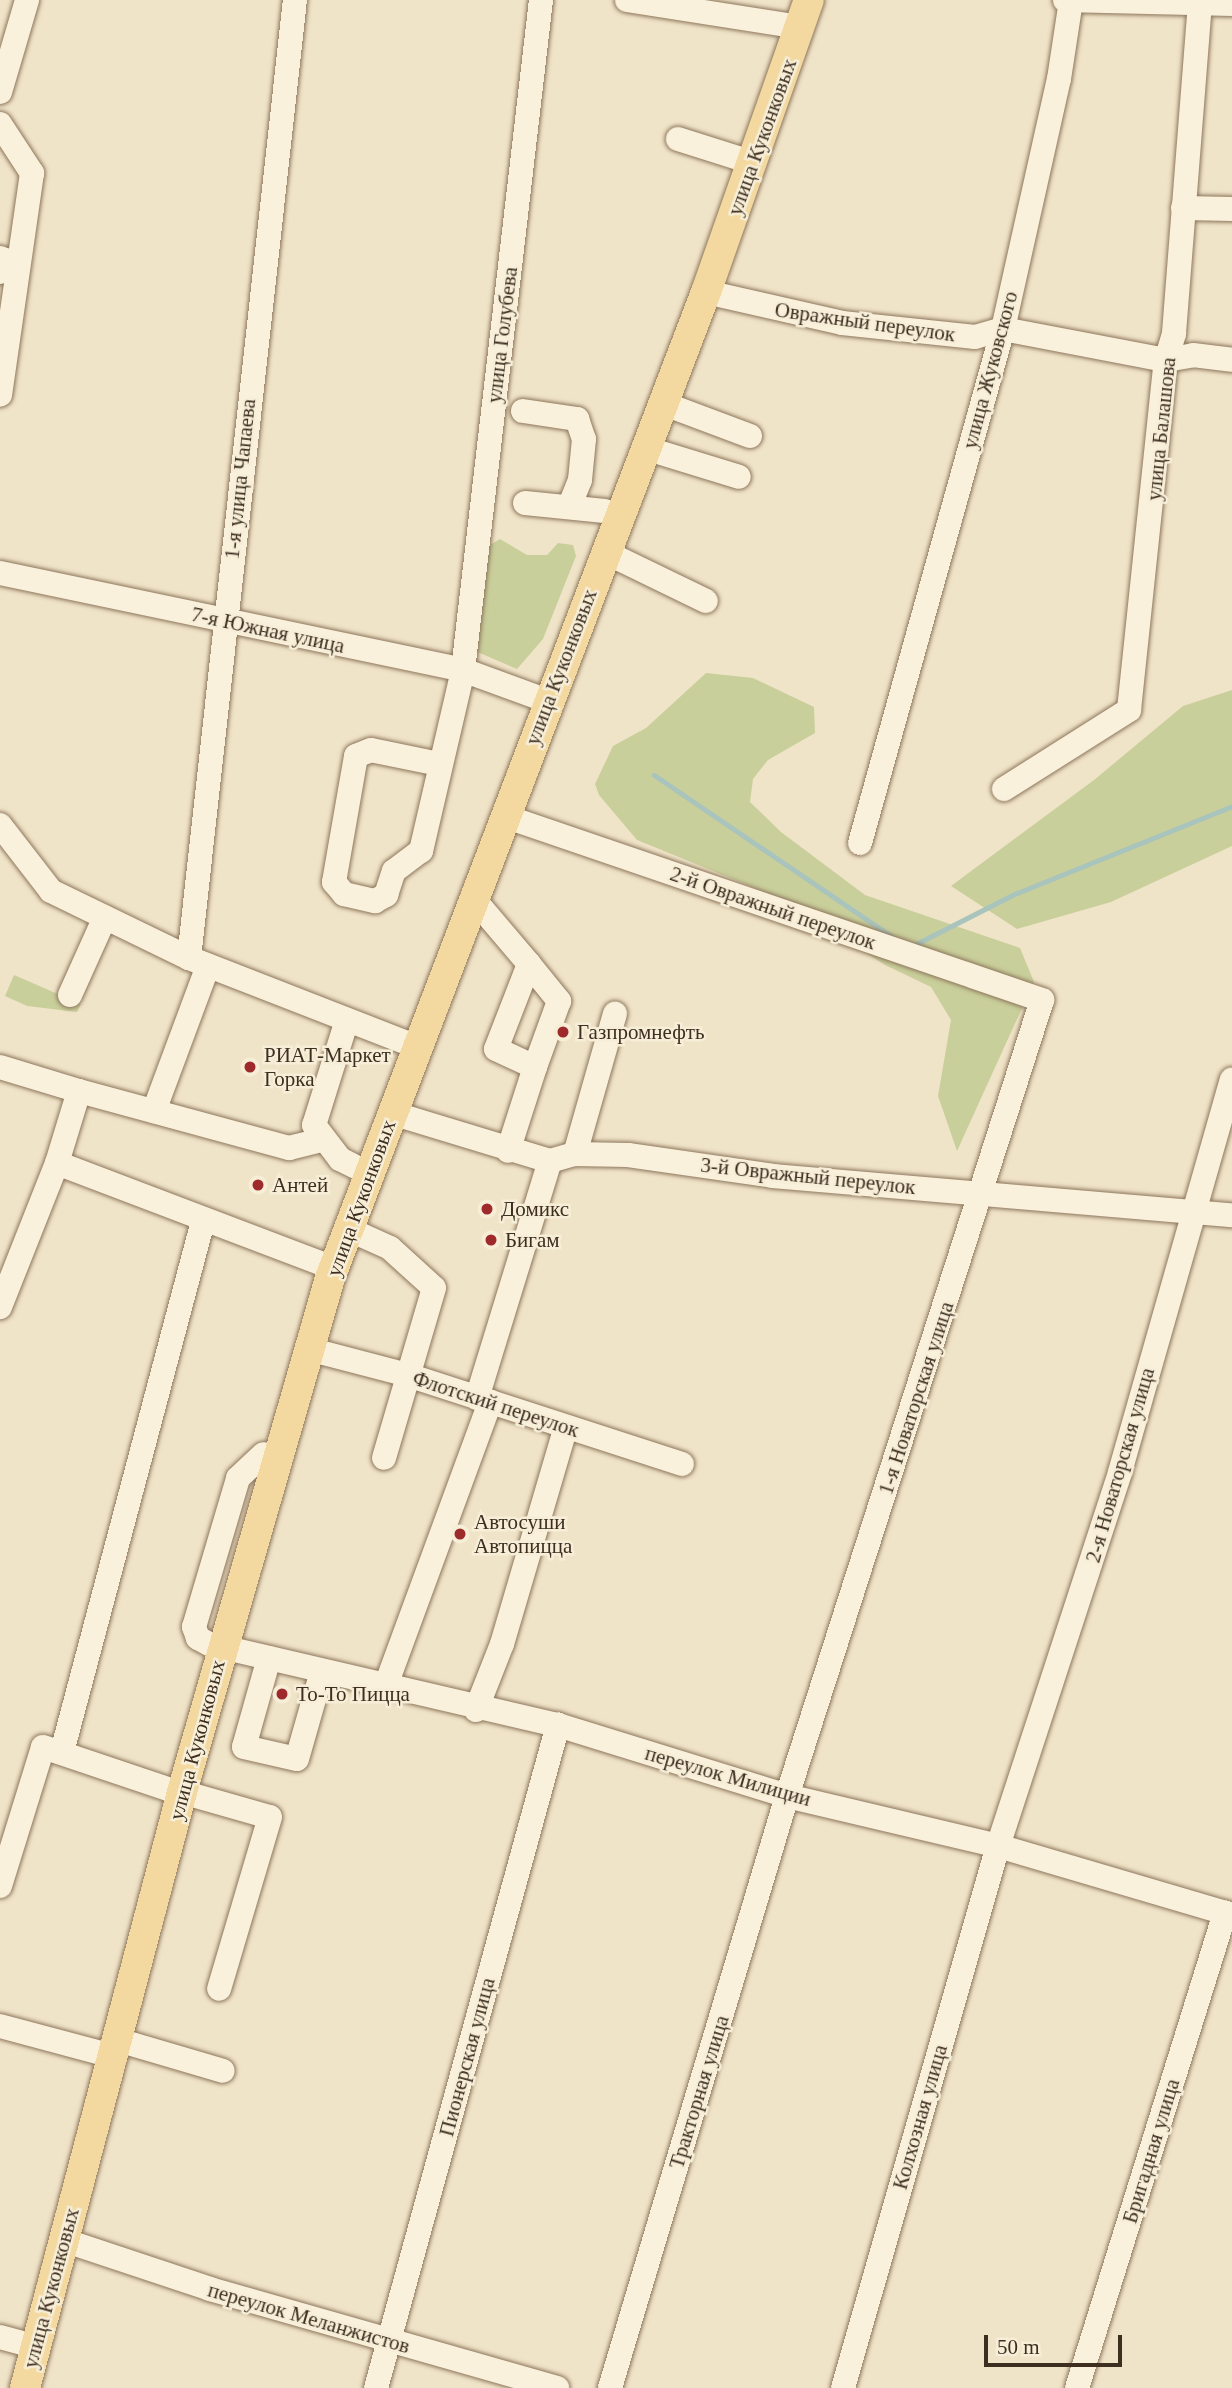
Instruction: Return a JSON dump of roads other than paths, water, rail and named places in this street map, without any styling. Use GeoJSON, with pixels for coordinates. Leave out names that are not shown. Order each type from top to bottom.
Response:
{"type":"FeatureCollection","features":[{"type":"Feature","properties":{"kind":"main road","name":"улица Куконковых"},"geometry":{"type":"LineString","coordinates":[[216,1646],[308,1349],[348,1230],[706,292],[809,0]]}},
{"type":"Feature","properties":{"kind":"main road","name":"улица Куконковых"},"geometry":{"type":"LineString","coordinates":[[24,2388],[264,1454],[323,1264],[356,1167],[791,13]]}},
{"type":"Feature","properties":{"kind":"main road","name":"улица Куконковых"},"geometry":{"type":"LineString","coordinates":[[10,2388],[11,2340],[111,2050]]}},
{"type":"Feature","properties":{"kind":"street"},"geometry":{"type":"LineString","coordinates":[[0,92],[27,0]]}},
{"type":"Feature","properties":{"kind":"street","name":"1-я улица Чапаева"},"geometry":{"type":"LineString","coordinates":[[154,1111],[198,962],[224,622],[295,0]]}},
{"type":"Feature","properties":{"kind":"street","name":"улица Голубева"},"geometry":{"type":"LineString","coordinates":[[439,764],[370,750],[356,756],[334,882],[344,894],[375,901],[386,895],[394,870],[421,851],[439,764],[463,670],[541,0]]}},
{"type":"Feature","properties":{"kind":"street"},"geometry":{"type":"LineString","coordinates":[[627,0],[791,13]]}},
{"type":"Feature","properties":{"kind":"street"},"geometry":{"type":"LineString","coordinates":[[1065,0],[1200,1],[1232,4]]}},
{"type":"Feature","properties":{"kind":"street","name":"улица Жуковского"},"geometry":{"type":"LineString","coordinates":[[860,843],[1003,329],[1059,79],[1071,1]]}},
{"type":"Feature","properties":{"kind":"street","name":"улица Балашова"},"geometry":{"type":"LineString","coordinates":[[1004,789],[1129,710],[1166,360],[1174,333],[1200,1]]}},
{"type":"Feature","properties":{"kind":"street"},"geometry":{"type":"LineString","coordinates":[[0,124],[33,173],[0,395]]}},
{"type":"Feature","properties":{"kind":"street"},"geometry":{"type":"LineString","coordinates":[[678,139],[738,158]]}},
{"type":"Feature","properties":{"kind":"street"},"geometry":{"type":"LineString","coordinates":[[1183,208],[1232,209]]}},
{"type":"Feature","properties":{"kind":"street"},"geometry":{"type":"LineString","coordinates":[[0,258],[5,260],[0,272]]}},
{"type":"Feature","properties":{"kind":"street","name":"Овражный переулок"},"geometry":{"type":"LineString","coordinates":[[706,292],[842,323],[975,337],[1003,329],[1166,360],[1193,355],[1232,360]]}},
{"type":"Feature","properties":{"kind":"street"},"geometry":{"type":"LineString","coordinates":[[662,403],[750,436]]}},
{"type":"Feature","properties":{"kind":"street"},"geometry":{"type":"LineString","coordinates":[[523,411],[577,419],[584,439],[580,480],[569,507]]}},
{"type":"Feature","properties":{"kind":"street"},"geometry":{"type":"LineString","coordinates":[[645,449],[739,477]]}},
{"type":"Feature","properties":{"kind":"street"},"geometry":{"type":"LineString","coordinates":[[525,503],[605,511]]}},
{"type":"Feature","properties":{"kind":"street"},"geometry":{"type":"LineString","coordinates":[[605,552],[706,601]]}},
{"type":"Feature","properties":{"kind":"street","name":"7-я Южная улица"},"geometry":{"type":"LineString","coordinates":[[1,579],[463,670],[534,696]]}},
{"type":"Feature","properties":{"kind":"street","name":"2-й Овражный переулок"},"geometry":{"type":"LineString","coordinates":[[505,816],[1042,1000]]}},
{"type":"Feature","properties":{"kind":"street"},"geometry":{"type":"LineString","coordinates":[[0,825],[51,891],[198,962],[404,1042]]}},
{"type":"Feature","properties":{"kind":"street"},"geometry":{"type":"LineString","coordinates":[[473,898],[559,1001],[508,1151]]}},
{"type":"Feature","properties":{"kind":"street"},"geometry":{"type":"LineString","coordinates":[[70,995],[104,917]]}},
{"type":"Feature","properties":{"kind":"street"},"geometry":{"type":"LineString","coordinates":[[529,964],[496,1049],[535,1067]]}},
{"type":"Feature","properties":{"kind":"street","name":"1-я Новаторская улица"},"geometry":{"type":"LineString","coordinates":[[787,1796],[983,1194],[1042,1000]]}},
{"type":"Feature","properties":{"kind":"street"},"geometry":{"type":"LineString","coordinates":[[575,1154],[615,1014]]}},
{"type":"Feature","properties":{"kind":"street"},"geometry":{"type":"LineString","coordinates":[[347,1020],[314,1125],[321,1140],[340,1159],[356,1167]]}},
{"type":"Feature","properties":{"kind":"street"},"geometry":{"type":"LineString","coordinates":[[0,1067],[289,1148],[321,1140]]}},
{"type":"Feature","properties":{"kind":"street","name":"2-я Новаторская улица"},"geometry":{"type":"LineString","coordinates":[[998,1846],[1120,1472],[1192,1211],[1232,1080]]}},
{"type":"Feature","properties":{"kind":"street"},"geometry":{"type":"LineString","coordinates":[[0,1307],[57,1163],[79,1091]]}},
{"type":"Feature","properties":{"kind":"street","name":"3-й Овражный переулок"},"geometry":{"type":"LineString","coordinates":[[392,1112],[508,1151],[550,1161],[575,1154],[628,1154],[773,1176],[1232,1215]]}},
{"type":"Feature","properties":{"kind":"street"},"geometry":{"type":"LineString","coordinates":[[386,1685],[483,1400],[550,1161]]}},
{"type":"Feature","properties":{"kind":"street"},"geometry":{"type":"LineString","coordinates":[[57,1163],[203,1221],[323,1264]]}},
{"type":"Feature","properties":{"kind":"street"},"geometry":{"type":"LineString","coordinates":[[62,1752],[203,1221]]}},
{"type":"Feature","properties":{"kind":"street"},"geometry":{"type":"LineString","coordinates":[[348,1230],[390,1248],[434,1288],[384,1458]]}},
{"type":"Feature","properties":{"kind":"street","name":"Флотский переулок"},"geometry":{"type":"LineString","coordinates":[[308,1349],[408,1375],[682,1464]]}},
{"type":"Feature","properties":{"kind":"street"},"geometry":{"type":"LineString","coordinates":[[476,1710],[502,1644],[566,1427]]}},
{"type":"Feature","properties":{"kind":"street","name":"переулок Милиции"},"geometry":{"type":"LineString","coordinates":[[216,1646],[386,1685],[476,1710],[558,1725],[787,1796],[998,1846],[1229,1914]]}},
{"type":"Feature","properties":{"kind":"street"},"geometry":{"type":"LineString","coordinates":[[269,1658],[244,1747],[297,1759],[322,1671]]}},
{"type":"Feature","properties":{"kind":"street","name":"Пионерская улица"},"geometry":{"type":"LineString","coordinates":[[376,2388],[558,1725]]}},
{"type":"Feature","properties":{"kind":"street"},"geometry":{"type":"LineString","coordinates":[[0,1886],[43,1747],[176,1791],[270,1816],[219,1989]]}},
{"type":"Feature","properties":{"kind":"street","name":"Тракторная улица"},"geometry":{"type":"LineString","coordinates":[[610,2388],[787,1796]]}},
{"type":"Feature","properties":{"kind":"street","name":"Колхозная улица"},"geometry":{"type":"LineString","coordinates":[[843,2388],[998,1846]]}},
{"type":"Feature","properties":{"kind":"street","name":"Бригадная улица"},"geometry":{"type":"LineString","coordinates":[[1077,2388],[1229,1914]]}},
{"type":"Feature","properties":{"kind":"street"},"geometry":{"type":"LineString","coordinates":[[0,2026],[223,2071]]}},
{"type":"Feature","properties":{"kind":"street","name":"переулок Меланжистов"},"geometry":{"type":"LineString","coordinates":[[63,2240],[388,2342],[558,2388]]}},
{"type":"Feature","properties":{"kind":"waterway"},"geometry":{"type":"LineString","coordinates":[[654,775],[892,937]]}},
{"type":"Feature","properties":{"kind":"waterway"},"geometry":{"type":"LineString","coordinates":[[912,946],[1012,895],[1232,806]]}},
{"type":"Feature","properties":{"kind":"place","name":"Газпромнефть"},"geometry":{"type":"Point","coordinates":[563,1032]}},
{"type":"Feature","properties":{"kind":"place","name":"РИАТ-Маркет Горка"},"geometry":{"type":"Point","coordinates":[250,1067]}},
{"type":"Feature","properties":{"kind":"place","name":"Антей"},"geometry":{"type":"Point","coordinates":[258,1185]}},
{"type":"Feature","properties":{"kind":"place","name":"Домикс"},"geometry":{"type":"Point","coordinates":[487,1209]}},
{"type":"Feature","properties":{"kind":"place","name":"Бигам"},"geometry":{"type":"Point","coordinates":[491,1240]}},
{"type":"Feature","properties":{"kind":"place","name":"Автосуши Автопицца"},"geometry":{"type":"Point","coordinates":[460,1534]}},
{"type":"Feature","properties":{"kind":"place","name":"То-То Пицца"},"geometry":{"type":"Point","coordinates":[282,1694]}}]}
